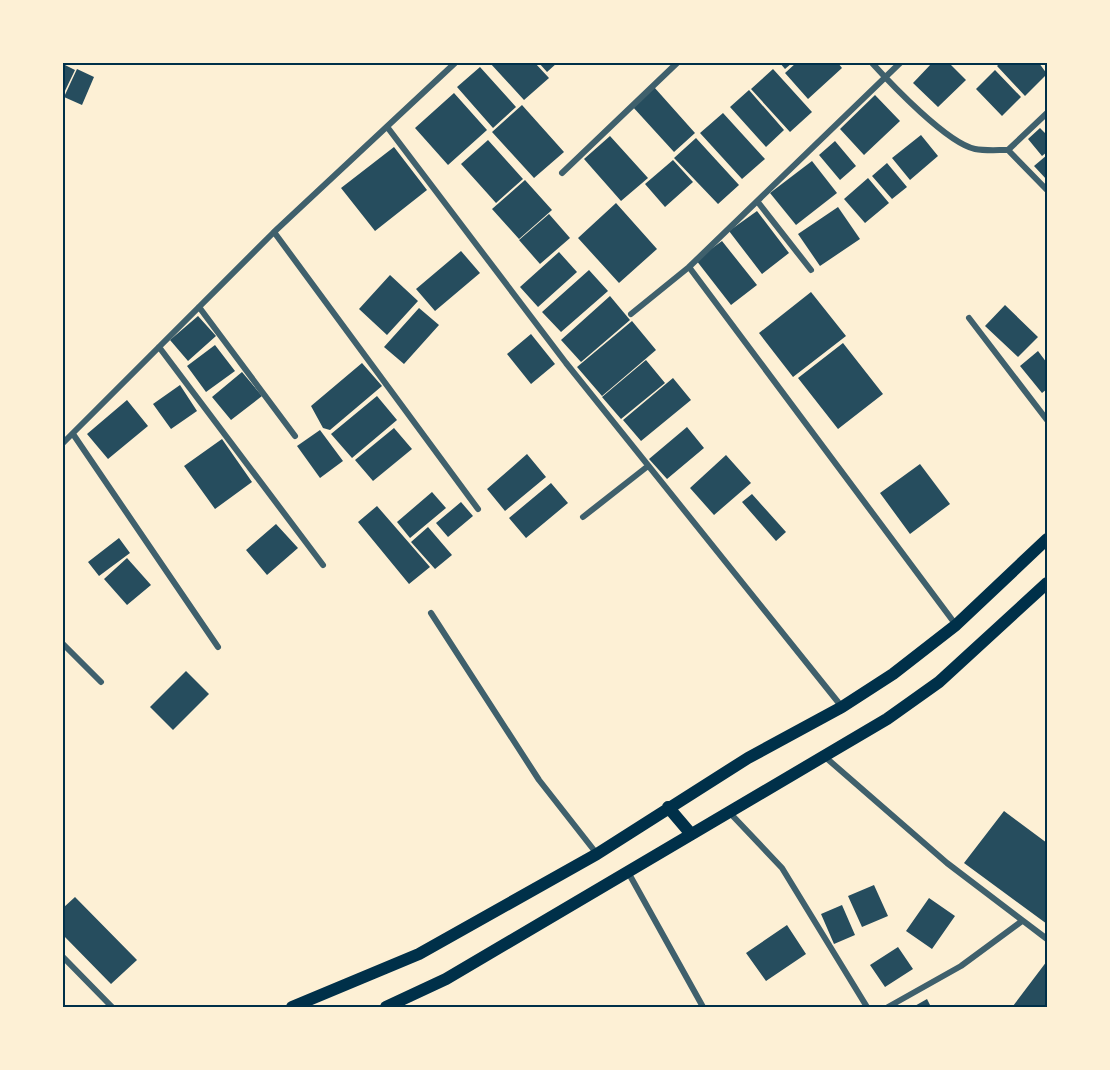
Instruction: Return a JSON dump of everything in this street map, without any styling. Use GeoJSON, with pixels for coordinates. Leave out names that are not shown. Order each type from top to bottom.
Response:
{"type":"FeatureCollection","features":[{"type":"Feature","properties":{"kind":"main road"},"geometry":{"type":"LineString","coordinates":[[292,1007],[418,954],[597,854],[748,758],[842,707],[893,674],[956,625],[1047,539]]}},
{"type":"Feature","properties":{"kind":"main road"},"geometry":{"type":"LineString","coordinates":[[386,1007],[446,979],[887,719],[939,682],[1047,583]]}},
{"type":"Feature","properties":{"kind":"main road"},"geometry":{"type":"LineString","coordinates":[[668,807],[691,834]]}},
{"type":"Feature","properties":{"kind":"street"},"geometry":{"type":"LineString","coordinates":[[63,443],[274,232],[455,63]]}},
{"type":"Feature","properties":{"kind":"street"},"geometry":{"type":"LineString","coordinates":[[562,173],[677,63]]}},
{"type":"Feature","properties":{"kind":"street"},"geometry":{"type":"LineString","coordinates":[[872,63],[885,78],[958,142],[975,149],[1008,150],[1047,190]]}},
{"type":"Feature","properties":{"kind":"street"},"geometry":{"type":"LineString","coordinates":[[631,314],[689,267],[900,63]]}},
{"type":"Feature","properties":{"kind":"street"},"geometry":{"type":"LineString","coordinates":[[1008,150],[1047,113]]}},
{"type":"Feature","properties":{"kind":"street"},"geometry":{"type":"LineString","coordinates":[[388,128],[648,466],[842,707]]}},
{"type":"Feature","properties":{"kind":"street"},"geometry":{"type":"LineString","coordinates":[[757,201],[811,270]]}},
{"type":"Feature","properties":{"kind":"street"},"geometry":{"type":"LineString","coordinates":[[274,232],[478,509]]}},
{"type":"Feature","properties":{"kind":"street"},"geometry":{"type":"LineString","coordinates":[[689,267],[956,625]]}},
{"type":"Feature","properties":{"kind":"street"},"geometry":{"type":"LineString","coordinates":[[200,307],[294,436]]}},
{"type":"Feature","properties":{"kind":"street"},"geometry":{"type":"LineString","coordinates":[[969,318],[1047,420]]}},
{"type":"Feature","properties":{"kind":"street"},"geometry":{"type":"LineString","coordinates":[[159,347],[323,565]]}},
{"type":"Feature","properties":{"kind":"street"},"geometry":{"type":"LineString","coordinates":[[73,434],[218,647]]}},
{"type":"Feature","properties":{"kind":"street"},"geometry":{"type":"LineString","coordinates":[[583,517],[648,466]]}},
{"type":"Feature","properties":{"kind":"street"},"geometry":{"type":"LineString","coordinates":[[431,613],[539,780],[597,854]]}},
{"type":"Feature","properties":{"kind":"street"},"geometry":{"type":"LineString","coordinates":[[63,644],[101,682]]}},
{"type":"Feature","properties":{"kind":"street"},"geometry":{"type":"LineString","coordinates":[[824,756],[947,863],[1047,939]]}},
{"type":"Feature","properties":{"kind":"street"},"geometry":{"type":"LineString","coordinates":[[728,811],[782,868],[867,1007]]}},
{"type":"Feature","properties":{"kind":"street"},"geometry":{"type":"LineString","coordinates":[[628,871],[703,1007]]}},
{"type":"Feature","properties":{"kind":"street"},"geometry":{"type":"LineString","coordinates":[[888,1007],[961,966],[1022,921]]}},
{"type":"Feature","properties":{"kind":"street"},"geometry":{"type":"LineString","coordinates":[[63,957],[112,1007]]}},
{"type":"Feature","properties":{"kind":"building"},"geometry":{"type":"Polygon","coordinates":[[[490,63],[535,63],[549,78],[524,100],[490,63]]]}},
{"type":"Feature","properties":{"kind":"building"},"geometry":{"type":"Polygon","coordinates":[[[539,63],[557,63],[547,72],[539,63]]]}},
{"type":"Feature","properties":{"kind":"building"},"geometry":{"type":"Polygon","coordinates":[[[780,63],[792,63],[785,69],[780,63]]]}},
{"type":"Feature","properties":{"kind":"building"},"geometry":{"type":"Polygon","coordinates":[[[796,63],[838,63],[842,68],[808,99],[785,73],[796,63]]]}},
{"type":"Feature","properties":{"kind":"building"},"geometry":{"type":"Polygon","coordinates":[[[932,63],[949,63],[966,80],[938,107],[913,83],[932,63]]]}},
{"type":"Feature","properties":{"kind":"building"},"geometry":{"type":"Polygon","coordinates":[[[1000,63],[1039,63],[1047,74],[1025,96],[997,66],[1000,63]]]}},
{"type":"Feature","properties":{"kind":"building"},"geometry":{"type":"Polygon","coordinates":[[[63,64],[75,70],[63,95],[63,64]]]}},
{"type":"Feature","properties":{"kind":"building"},"geometry":{"type":"Polygon","coordinates":[[[480,67],[516,107],[493,128],[457,87],[480,67]]]}},
{"type":"Feature","properties":{"kind":"building"},"geometry":{"type":"Polygon","coordinates":[[[77,69],[94,77],[82,105],[64,97],[77,69]]]}},
{"type":"Feature","properties":{"kind":"building"},"geometry":{"type":"Polygon","coordinates":[[[773,69],[812,112],[790,132],[751,89],[773,69]]]}},
{"type":"Feature","properties":{"kind":"building"},"geometry":{"type":"Polygon","coordinates":[[[995,70],[1021,97],[1002,116],[976,89],[995,70]]]}},
{"type":"Feature","properties":{"kind":"building"},"geometry":{"type":"Polygon","coordinates":[[[654,87],[695,133],[674,152],[632,106],[654,87]]]}},
{"type":"Feature","properties":{"kind":"building"},"geometry":{"type":"Polygon","coordinates":[[[749,90],[784,130],[766,147],[730,107],[749,90]]]}},
{"type":"Feature","properties":{"kind":"building"},"geometry":{"type":"Polygon","coordinates":[[[454,93],[487,130],[448,165],[415,128],[454,93]]]}},
{"type":"Feature","properties":{"kind":"building"},"geometry":{"type":"Polygon","coordinates":[[[875,95],[900,121],[864,155],[840,129],[875,95]]]}},
{"type":"Feature","properties":{"kind":"building"},"geometry":{"type":"Polygon","coordinates":[[[522,105],[564,152],[534,178],[492,132],[522,105]]]}},
{"type":"Feature","properties":{"kind":"building"},"geometry":{"type":"Polygon","coordinates":[[[723,113],[765,159],[742,179],[700,133],[723,113]]]}},
{"type":"Feature","properties":{"kind":"building"},"geometry":{"type":"Polygon","coordinates":[[[1040,128],[1047,135],[1047,152],[1042,156],[1028,139],[1040,128]]]}},
{"type":"Feature","properties":{"kind":"building"},"geometry":{"type":"Polygon","coordinates":[[[921,135],[938,156],[910,180],[892,158],[921,135]]]}},
{"type":"Feature","properties":{"kind":"building"},"geometry":{"type":"Polygon","coordinates":[[[610,136],[648,178],[621,201],[584,159],[610,136]]]}},
{"type":"Feature","properties":{"kind":"building"},"geometry":{"type":"Polygon","coordinates":[[[696,138],[739,185],[718,204],[674,158],[696,138]]]}},
{"type":"Feature","properties":{"kind":"building"},"geometry":{"type":"Polygon","coordinates":[[[488,140],[523,179],[496,203],[461,164],[488,140]]]}},
{"type":"Feature","properties":{"kind":"building"},"geometry":{"type":"Polygon","coordinates":[[[835,141],[856,166],[840,180],[819,155],[835,141]]]}},
{"type":"Feature","properties":{"kind":"building"},"geometry":{"type":"Polygon","coordinates":[[[394,147],[427,190],[375,231],[341,188],[394,147]]]}},
{"type":"Feature","properties":{"kind":"building"},"geometry":{"type":"Polygon","coordinates":[[[1047,155],[1047,180],[1034,166],[1047,155]]]}},
{"type":"Feature","properties":{"kind":"building"},"geometry":{"type":"Polygon","coordinates":[[[673,160],[693,182],[665,207],[645,184],[673,160]]]}},
{"type":"Feature","properties":{"kind":"building"},"geometry":{"type":"Polygon","coordinates":[[[812,161],[837,193],[796,225],[770,193],[812,161]]]}},
{"type":"Feature","properties":{"kind":"building"},"geometry":{"type":"Polygon","coordinates":[[[887,163],[907,187],[892,199],[872,176],[887,163]]]}},
{"type":"Feature","properties":{"kind":"building"},"geometry":{"type":"Polygon","coordinates":[[[868,178],[889,203],[865,223],[844,199],[868,178]]]}},
{"type":"Feature","properties":{"kind":"building"},"geometry":{"type":"Polygon","coordinates":[[[525,180],[552,210],[519,239],[492,209],[525,180]]]}},
{"type":"Feature","properties":{"kind":"building"},"geometry":{"type":"Polygon","coordinates":[[[616,203],[657,249],[619,283],[578,238],[616,203]]]}},
{"type":"Feature","properties":{"kind":"building"},"geometry":{"type":"Polygon","coordinates":[[[838,207],[860,239],[820,266],[798,234],[838,207]]]}},
{"type":"Feature","properties":{"kind":"building"},"geometry":{"type":"Polygon","coordinates":[[[757,211],[789,253],[762,274],[729,231],[757,211]]]}},
{"type":"Feature","properties":{"kind":"building"},"geometry":{"type":"Polygon","coordinates":[[[549,214],[570,238],[540,264],[519,240],[549,214]]]}},
{"type":"Feature","properties":{"kind":"building"},"geometry":{"type":"Polygon","coordinates":[[[722,241],[757,285],[731,305],[696,260],[722,241]]]}},
{"type":"Feature","properties":{"kind":"building"},"geometry":{"type":"Polygon","coordinates":[[[461,251],[480,273],[435,311],[416,289],[461,251]]]}},
{"type":"Feature","properties":{"kind":"building"},"geometry":{"type":"Polygon","coordinates":[[[559,252],[577,272],[538,307],[520,287],[559,252]]]}},
{"type":"Feature","properties":{"kind":"building"},"geometry":{"type":"Polygon","coordinates":[[[589,270],[608,291],[561,332],[542,312],[589,270]]]}},
{"type":"Feature","properties":{"kind":"building"},"geometry":{"type":"Polygon","coordinates":[[[390,275],[418,301],[387,335],[359,309],[390,275]]]}},
{"type":"Feature","properties":{"kind":"building"},"geometry":{"type":"Polygon","coordinates":[[[811,292],[846,336],[793,377],[759,333],[811,292]]]}},
{"type":"Feature","properties":{"kind":"building"},"geometry":{"type":"Polygon","coordinates":[[[610,296],[630,320],[581,362],[561,340],[610,296]]]}},
{"type":"Feature","properties":{"kind":"building"},"geometry":{"type":"Polygon","coordinates":[[[1005,305],[1038,337],[1018,357],[985,326],[1005,305]]]}},
{"type":"Feature","properties":{"kind":"building"},"geometry":{"type":"Polygon","coordinates":[[[419,308],[439,325],[404,364],[384,347],[419,308]]]}},
{"type":"Feature","properties":{"kind":"building"},"geometry":{"type":"Polygon","coordinates":[[[198,316],[216,336],[188,361],[170,340],[198,316]]]}},
{"type":"Feature","properties":{"kind":"building"},"geometry":{"type":"Polygon","coordinates":[[[632,321],[656,350],[602,396],[577,367],[632,321]]]}},
{"type":"Feature","properties":{"kind":"building"},"geometry":{"type":"Polygon","coordinates":[[[531,334],[555,364],[531,384],[507,354],[531,334]]]}},
{"type":"Feature","properties":{"kind":"building"},"geometry":{"type":"Polygon","coordinates":[[[843,343],[883,394],[838,429],[798,378],[843,343]]]}},
{"type":"Feature","properties":{"kind":"building"},"geometry":{"type":"Polygon","coordinates":[[[215,345],[235,371],[206,392],[187,366],[215,345]]]}},
{"type":"Feature","properties":{"kind":"building"},"geometry":{"type":"Polygon","coordinates":[[[1038,351],[1047,363],[1047,389],[1042,393],[1020,366],[1038,351]]]}},
{"type":"Feature","properties":{"kind":"building"},"geometry":{"type":"Polygon","coordinates":[[[646,360],[665,383],[621,419],[602,397],[646,360]]]}},
{"type":"Feature","properties":{"kind":"building"},"geometry":{"type":"Polygon","coordinates":[[[362,363],[382,386],[330,430],[323,428],[311,406],[362,363]]]}},
{"type":"Feature","properties":{"kind":"building"},"geometry":{"type":"Polygon","coordinates":[[[242,372],[262,396],[231,420],[212,397],[242,372]]]}},
{"type":"Feature","properties":{"kind":"building"},"geometry":{"type":"Polygon","coordinates":[[[673,378],[691,400],[641,441],[623,420],[673,378]]]}},
{"type":"Feature","properties":{"kind":"building"},"geometry":{"type":"Polygon","coordinates":[[[180,385],[197,411],[171,429],[153,404],[180,385]]]}},
{"type":"Feature","properties":{"kind":"building"},"geometry":{"type":"Polygon","coordinates":[[[377,396],[397,420],[352,458],[331,434],[377,396]]]}},
{"type":"Feature","properties":{"kind":"building"},"geometry":{"type":"Polygon","coordinates":[[[127,400],[148,426],[108,459],[87,434],[127,400]]]}},
{"type":"Feature","properties":{"kind":"building"},"geometry":{"type":"Polygon","coordinates":[[[687,427],[704,448],[667,479],[649,459],[687,427]]]}},
{"type":"Feature","properties":{"kind":"building"},"geometry":{"type":"Polygon","coordinates":[[[394,428],[412,449],[373,481],[355,460],[394,428]]]}},
{"type":"Feature","properties":{"kind":"building"},"geometry":{"type":"Polygon","coordinates":[[[320,430],[343,461],[320,478],[297,446],[320,430]]]}},
{"type":"Feature","properties":{"kind":"building"},"geometry":{"type":"Polygon","coordinates":[[[222,439],[252,482],[215,509],[184,466],[222,439]]]}},
{"type":"Feature","properties":{"kind":"building"},"geometry":{"type":"Polygon","coordinates":[[[527,454],[546,477],[505,511],[487,489],[527,454]]]}},
{"type":"Feature","properties":{"kind":"building"},"geometry":{"type":"Polygon","coordinates":[[[726,455],[751,483],[714,515],[690,488],[726,455]]]}},
{"type":"Feature","properties":{"kind":"building"},"geometry":{"type":"Polygon","coordinates":[[[920,464],[950,504],[910,534],[880,493],[920,464]]]}},
{"type":"Feature","properties":{"kind":"building"},"geometry":{"type":"Polygon","coordinates":[[[551,483],[568,503],[526,538],[509,518],[551,483]]]}},
{"type":"Feature","properties":{"kind":"building"},"geometry":{"type":"Polygon","coordinates":[[[432,492],[446,508],[410,538],[397,522],[432,492]]]}},
{"type":"Feature","properties":{"kind":"building"},"geometry":{"type":"Polygon","coordinates":[[[752,494],[786,532],[776,541],[742,502],[752,494]]]}},
{"type":"Feature","properties":{"kind":"building"},"geometry":{"type":"Polygon","coordinates":[[[461,502],[473,516],[448,537],[436,523],[461,502]]]}},
{"type":"Feature","properties":{"kind":"building"},"geometry":{"type":"Polygon","coordinates":[[[377,506],[430,567],[409,584],[358,522],[377,506]]]}},
{"type":"Feature","properties":{"kind":"building"},"geometry":{"type":"Polygon","coordinates":[[[276,524],[298,548],[267,575],[246,550],[276,524]]]}},
{"type":"Feature","properties":{"kind":"building"},"geometry":{"type":"Polygon","coordinates":[[[428,527],[452,555],[435,569],[411,542],[428,527]]]}},
{"type":"Feature","properties":{"kind":"building"},"geometry":{"type":"Polygon","coordinates":[[[119,538],[130,553],[99,576],[88,562],[119,538]]]}},
{"type":"Feature","properties":{"kind":"building"},"geometry":{"type":"Polygon","coordinates":[[[127,558],[151,585],[127,605],[104,579],[127,558]]]}},
{"type":"Feature","properties":{"kind":"building"},"geometry":{"type":"Polygon","coordinates":[[[186,671],[209,694],[173,730],[150,707],[186,671]]]}},
{"type":"Feature","properties":{"kind":"building"},"geometry":{"type":"Polygon","coordinates":[[[1004,811],[1047,843],[1047,924],[964,863],[1004,811]]]}},
{"type":"Feature","properties":{"kind":"building"},"geometry":{"type":"Polygon","coordinates":[[[874,885],[888,916],[862,927],[848,896],[874,885]]]}},
{"type":"Feature","properties":{"kind":"building"},"geometry":{"type":"Polygon","coordinates":[[[75,897],[137,960],[111,984],[63,935],[63,908],[75,897]]]}},
{"type":"Feature","properties":{"kind":"building"},"geometry":{"type":"Polygon","coordinates":[[[929,898],[955,916],[932,949],[906,931],[929,898]]]}},
{"type":"Feature","properties":{"kind":"building"},"geometry":{"type":"Polygon","coordinates":[[[842,905],[855,935],[834,944],[821,914],[842,905]]]}},
{"type":"Feature","properties":{"kind":"building"},"geometry":{"type":"Polygon","coordinates":[[[787,925],[806,954],[766,981],[746,953],[787,925]]]}},
{"type":"Feature","properties":{"kind":"building"},"geometry":{"type":"Polygon","coordinates":[[[898,947],[913,969],[885,987],[870,965],[898,947]]]}},
{"type":"Feature","properties":{"kind":"building"},"geometry":{"type":"Polygon","coordinates":[[[1047,961],[1047,1007],[1013,1006],[1047,961]]]}},
{"type":"Feature","properties":{"kind":"building"},"geometry":{"type":"Polygon","coordinates":[[[927,999],[931,1007],[913,1007],[927,999]]]}}]}
